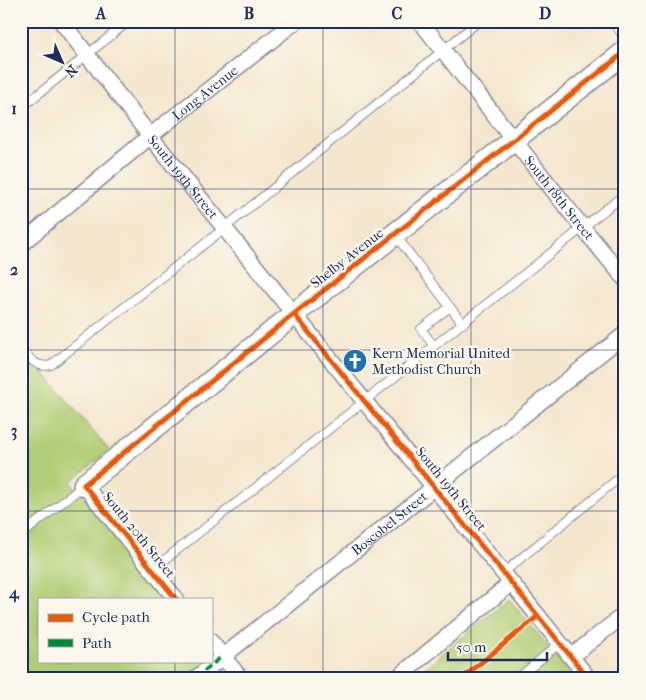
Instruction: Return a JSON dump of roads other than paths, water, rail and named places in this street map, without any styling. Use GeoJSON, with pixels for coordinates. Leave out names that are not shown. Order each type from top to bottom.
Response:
{"type":"FeatureCollection","features":[{"type":"Feature","properties":{"kind":"street","name":"South 19th Street"},"geometry":{"type":"LineString","coordinates":[[61,21],[150,136],[585,674]]}},
{"type":"Feature","properties":{"kind":"street","name":"Long Avenue"},"geometry":{"type":"LineString","coordinates":[[21,244],[150,136],[296,21]]}},
{"type":"Feature","properties":{"kind":"street","name":"South 18th Street"},"geometry":{"type":"LineString","coordinates":[[420,21],[625,279]]}},
{"type":"Feature","properties":{"kind":"street","name":"Shelby Avenue"},"geometry":{"type":"LineString","coordinates":[[84,485],[294,314],[625,52]]}},
{"type":"Feature","properties":{"kind":"street","name":"Boscobel Street"},"geometry":{"type":"LineString","coordinates":[[195,679],[625,334]]}},
{"type":"Feature","properties":{"kind":"street","name":"South 20th Street"},"geometry":{"type":"LineString","coordinates":[[84,485],[175,598]]}},
{"type":"Feature","properties":{"kind":"street"},"geometry":{"type":"LineString","coordinates":[[396,679],[507,578]]}},
{"type":"Feature","properties":{"kind":"street"},"geometry":{"type":"LineString","coordinates":[[572,656],[625,614]]}},
{"type":"Feature","properties":{"kind":"street"},"geometry":{"type":"LineString","coordinates":[[212,643],[241,679]]}},
{"type":"Feature","properties":{"kind":"lane"},"geometry":{"type":"LineString","coordinates":[[21,108],[129,21]]}},
{"type":"Feature","properties":{"kind":"lane"},"geometry":{"type":"LineString","coordinates":[[21,348],[32,362],[45,366],[51,365],[224,228],[479,21]]}},
{"type":"Feature","properties":{"kind":"lane"},"geometry":{"type":"LineString","coordinates":[[612,21],[625,38]]}},
{"type":"Feature","properties":{"kind":"lane"},"geometry":{"type":"LineString","coordinates":[[152,570],[625,194]]}},
{"type":"Feature","properties":{"kind":"lane"},"geometry":{"type":"LineString","coordinates":[[394,235],[463,324]]}},
{"type":"Feature","properties":{"kind":"lane"},"geometry":{"type":"LineString","coordinates":[[434,346],[421,329],[450,307]]}},
{"type":"Feature","properties":{"kind":"lane"},"geometry":{"type":"LineString","coordinates":[[507,578],[625,473]]}},
{"type":"Feature","properties":{"kind":"lane"},"geometry":{"type":"LineString","coordinates":[[21,536],[84,485]]}},
{"type":"Feature","properties":{"kind":"lane"},"geometry":{"type":"LineString","coordinates":[[517,679],[560,643]]}},
{"type":"Feature","properties":{"kind":"lane"},"geometry":{"type":"LineString","coordinates":[[569,679],[585,674]]}},
{"type":"Feature","properties":{"kind":"place","name":"Kern Memorial United Methodist Church"},"geometry":{"type":"Point","coordinates":[355,361]}}]}
